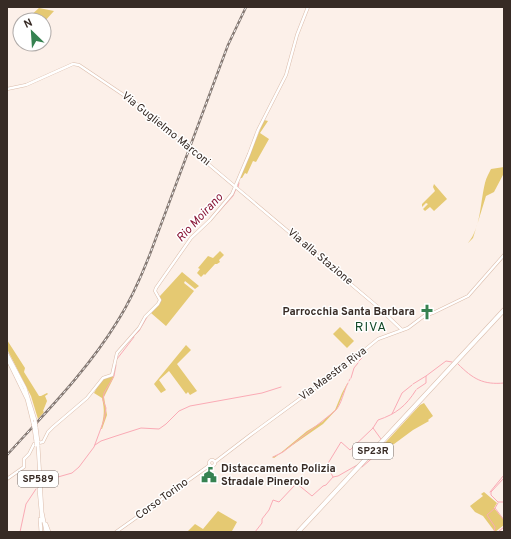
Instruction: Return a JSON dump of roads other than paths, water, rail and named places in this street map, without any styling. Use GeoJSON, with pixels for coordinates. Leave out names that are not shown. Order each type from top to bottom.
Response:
{"type":"FeatureCollection","features":[{"type":"Feature","properties":{"kind":"highway","name":"SP23R"},"geometry":{"type":"LineString","coordinates":[[299,532],[504,311]]}},
{"type":"Feature","properties":{"kind":"main road","name":"SP589"},"geometry":{"type":"LineString","coordinates":[[7,354],[25,388],[34,422],[37,443],[41,513]]}},
{"type":"Feature","properties":{"kind":"main road","name":"SP589"},"geometry":{"type":"LineString","coordinates":[[7,358],[27,399],[34,422]]}},
{"type":"Feature","properties":{"kind":"main road"},"geometry":{"type":"LineString","coordinates":[[41,513],[45,532]]}},
{"type":"Feature","properties":{"kind":"main road"},"geometry":{"type":"LineString","coordinates":[[41,513],[45,532]]}},
{"type":"Feature","properties":{"kind":"street"},"geometry":{"type":"LineString","coordinates":[[7,479],[24,467],[24,459],[29,454],[34,444],[43,442],[53,426],[87,398],[103,378],[112,375],[117,353],[139,328],[145,316],[158,304],[160,300],[155,291],[156,288],[187,243],[231,196],[250,154],[258,130],[286,75],[297,35],[308,7]]}},
{"type":"Feature","properties":{"kind":"street","name":"Via Guglielmo Marconi"},"geometry":{"type":"LineString","coordinates":[[7,89],[24,86],[76,64],[138,104],[236,186]]}},
{"type":"Feature","properties":{"kind":"street","name":"Via alla Stazione"},"geometry":{"type":"LineString","coordinates":[[236,186],[378,307],[402,330]]}},
{"type":"Feature","properties":{"kind":"street","name":"Via Maestra Riva"},"geometry":{"type":"LineString","coordinates":[[215,461],[346,365],[378,339],[411,326],[424,316],[468,296],[504,255]]}},
{"type":"Feature","properties":{"kind":"street","name":"Corso Torino"},"geometry":{"type":"LineString","coordinates":[[116,532],[209,465],[213,466],[215,461]]}},
{"type":"Feature","properties":{"kind":"waterway","name":"Rio Moirano"},"geometry":{"type":"LineString","coordinates":[[238,187],[239,183]]}},
{"type":"Feature","properties":{"kind":"waterway","name":"Rio Moirano"},"geometry":{"type":"LineString","coordinates":[[215,216],[233,196],[236,189]]}},
{"type":"Feature","properties":{"kind":"waterway","name":"Rio Moirano"},"geometry":{"type":"LineString","coordinates":[[127,343],[139,331],[147,317]]}},
{"type":"Feature","properties":{"kind":"waterway","name":"Rio Moirano"},"geometry":{"type":"LineString","coordinates":[[117,359],[134,337]]}},
{"type":"Feature","properties":{"kind":"waterway"},"geometry":{"type":"LineString","coordinates":[[359,361],[362,358]]}},
{"type":"Feature","properties":{"kind":"waterway"},"geometry":{"type":"LineString","coordinates":[[417,389],[426,383],[426,376],[446,361],[452,362]]}},
{"type":"Feature","properties":{"kind":"waterway"},"geometry":{"type":"LineString","coordinates":[[351,378],[354,368],[358,363]]}},
{"type":"Feature","properties":{"kind":"waterway"},"geometry":{"type":"LineString","coordinates":[[458,364],[469,374],[479,380],[490,383],[504,383]]}},
{"type":"Feature","properties":{"kind":"waterway","name":"Rio Moirano"},"geometry":{"type":"LineString","coordinates":[[51,479],[72,473],[79,467],[94,447],[104,420],[106,408],[103,400],[104,393],[114,376],[116,365]]}},
{"type":"Feature","properties":{"kind":"waterway"},"geometry":{"type":"LineString","coordinates":[[413,384],[426,376]]}},
{"type":"Feature","properties":{"kind":"waterway"},"geometry":{"type":"LineString","coordinates":[[273,457],[283,452],[335,411],[348,383]]}},
{"type":"Feature","properties":{"kind":"waterway"},"geometry":{"type":"LineString","coordinates":[[392,414],[402,393],[412,385]]}},
{"type":"Feature","properties":{"kind":"waterway"},"geometry":{"type":"LineString","coordinates":[[95,445],[101,441],[141,428],[159,429],[179,411],[190,406],[262,393],[281,387]]}},
{"type":"Feature","properties":{"kind":"waterway"},"geometry":{"type":"LineString","coordinates":[[333,477],[327,465],[341,442],[350,450],[373,428],[378,420],[400,409],[416,390]]}},
{"type":"Feature","properties":{"kind":"waterway"},"geometry":{"type":"LineString","coordinates":[[373,428],[381,439]]}},
{"type":"Feature","properties":{"kind":"waterway"},"geometry":{"type":"LineString","coordinates":[[362,467],[377,454],[385,452],[389,448],[385,443]]}},
{"type":"Feature","properties":{"kind":"waterway"},"geometry":{"type":"LineString","coordinates":[[296,483],[312,496],[326,485],[333,477],[338,476],[359,464]]}},
{"type":"Feature","properties":{"kind":"waterway"},"geometry":{"type":"LineString","coordinates":[[490,492],[504,475]]}},
{"type":"Feature","properties":{"kind":"waterway"},"geometry":{"type":"LineString","coordinates":[[504,478],[491,492],[491,495],[498,502],[504,502]]}},
{"type":"Feature","properties":{"kind":"waterway","name":"Rio Moirano"},"geometry":{"type":"LineString","coordinates":[[44,485],[49,481]]}},
{"type":"Feature","properties":{"kind":"waterway"},"geometry":{"type":"LineString","coordinates":[[255,532],[262,523],[262,519],[269,510],[273,500],[279,502],[295,485]]}},
{"type":"Feature","properties":{"kind":"waterway","name":"Rio Moirano"},"geometry":{"type":"LineString","coordinates":[[20,532],[26,504],[36,489]]}},
{"type":"Feature","properties":{"kind":"waterway"},"geometry":{"type":"LineString","coordinates":[[498,503],[495,508],[504,520]]}},
{"type":"Feature","properties":{"kind":"waterway"},"geometry":{"type":"LineString","coordinates":[[494,532],[495,527],[487,515],[495,508]]}},
{"type":"Feature","properties":{"kind":"waterway"},"geometry":{"type":"LineString","coordinates":[[498,532],[504,527]]}},
{"type":"Feature","properties":{"kind":"railway"},"geometry":{"type":"LineString","coordinates":[[7,455],[79,375],[105,340],[127,305],[150,254],[228,45],[246,7]]}},
{"type":"Feature","properties":{"kind":"place","name":"Parrocchia Santa Barbara"},"geometry":{"type":"Point","coordinates":[427,312]}},
{"type":"Feature","properties":{"kind":"place","name":"Distaccamento Polizia Stradale Pinerolo"},"geometry":{"type":"Point","coordinates":[209,475]}},
{"type":"Feature","properties":{"kind":"district","name":"RIVA"},"geometry":{"type":"Point","coordinates":[371,328]}}]}
